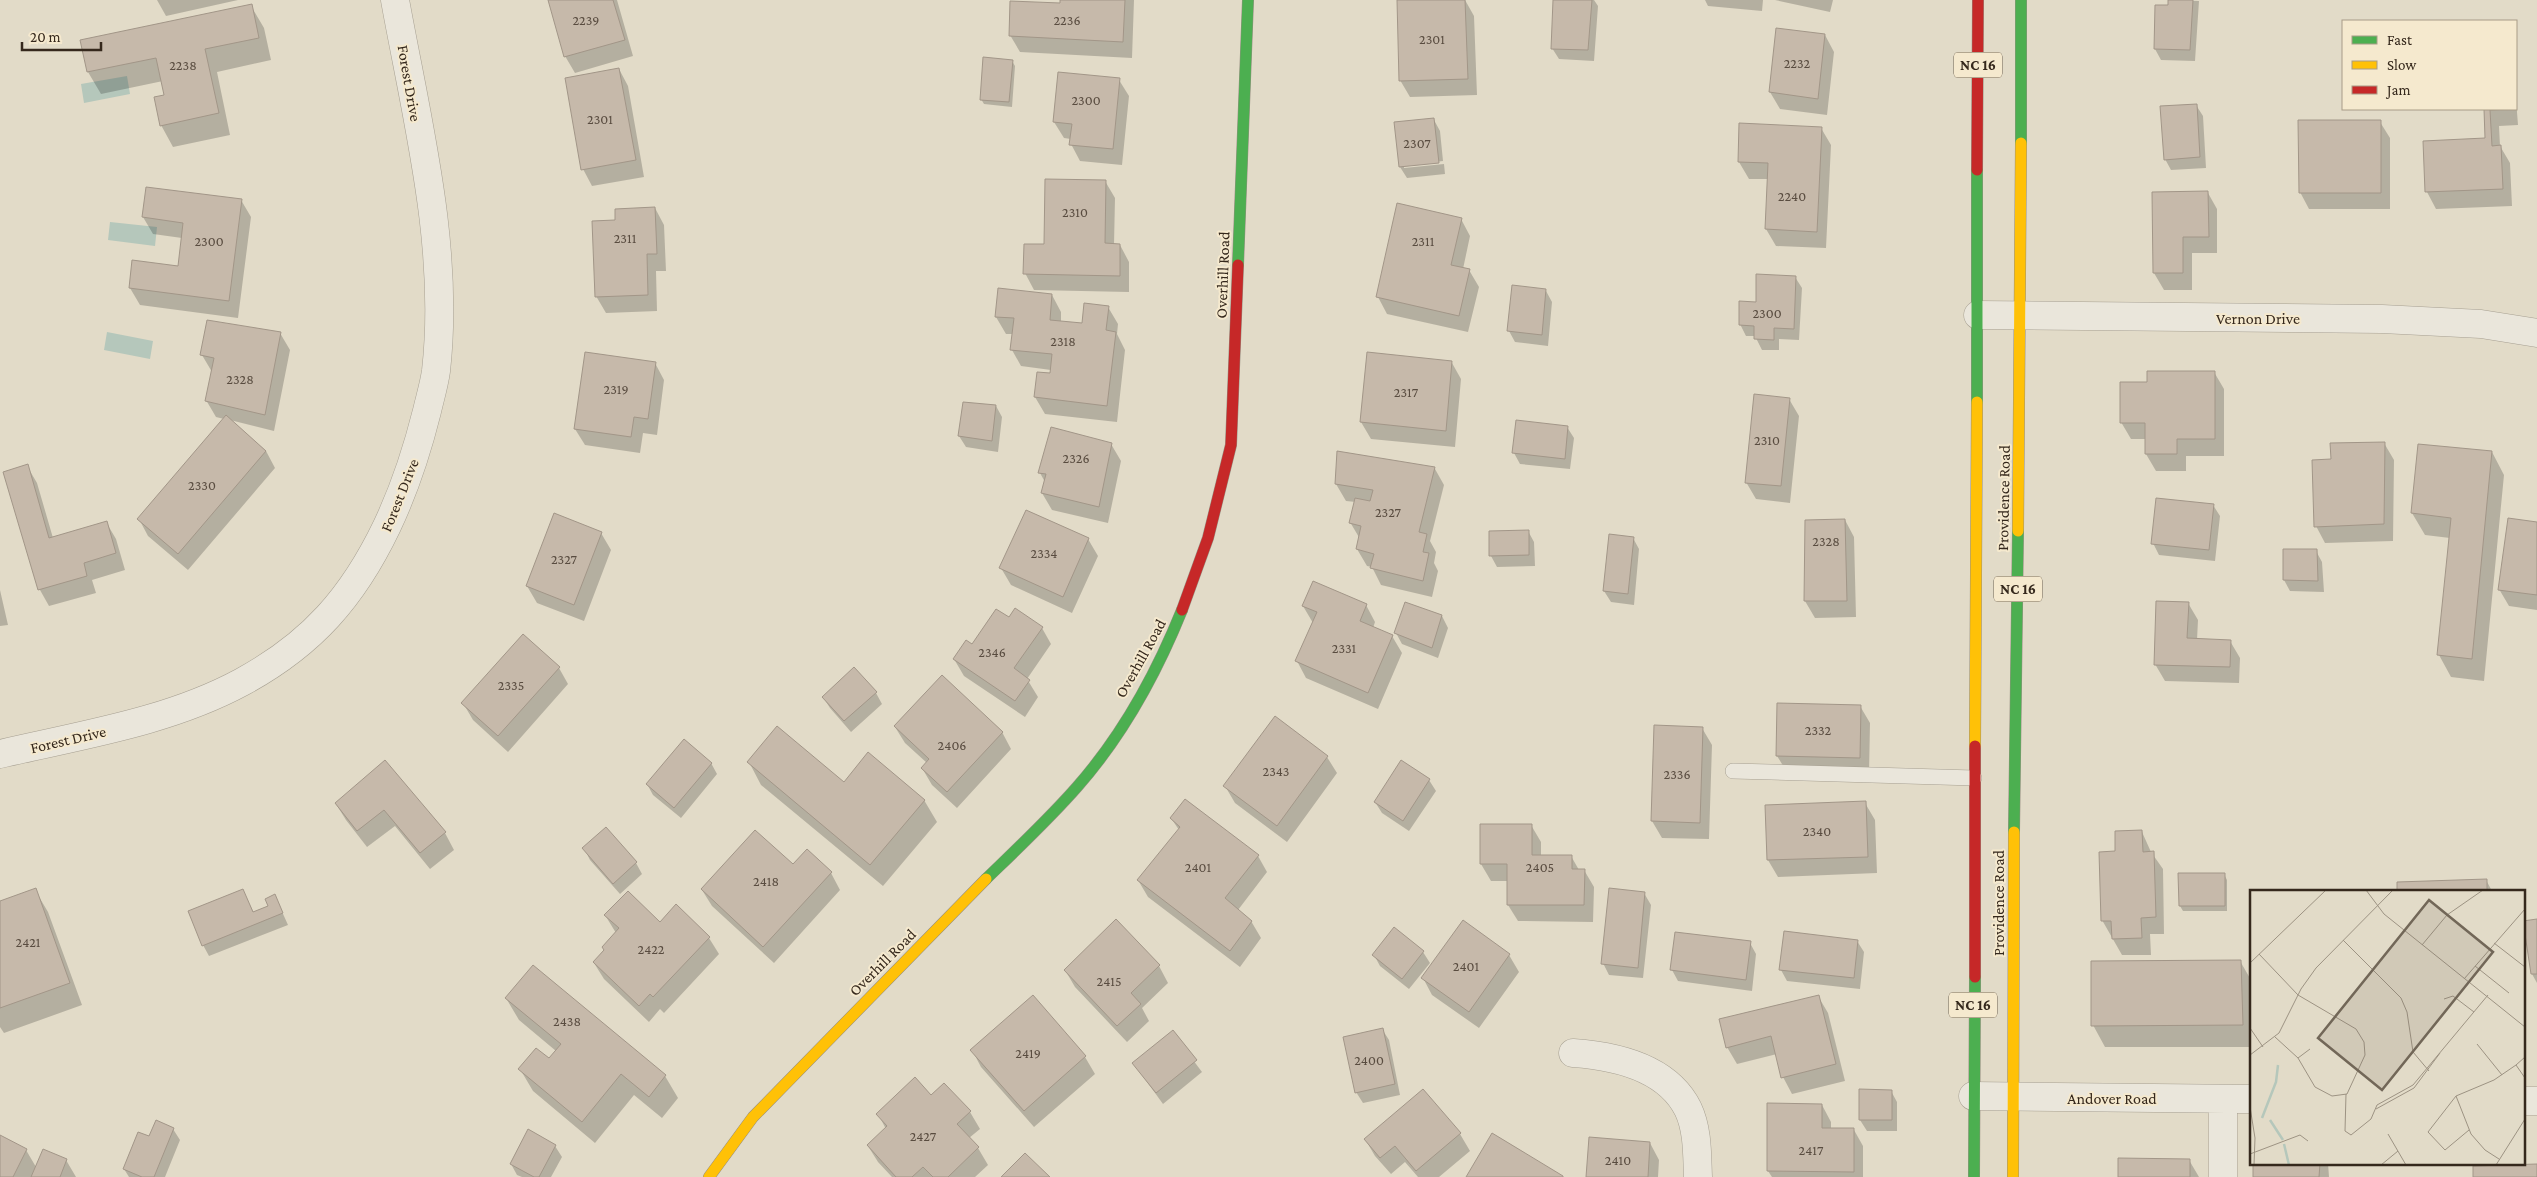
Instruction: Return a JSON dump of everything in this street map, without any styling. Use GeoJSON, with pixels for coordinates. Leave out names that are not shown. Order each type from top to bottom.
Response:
{"type":"FeatureCollection","features":[{"type":"Feature","properties":{"kind":"main road","name":"Overhill Road"},"geometry":{"type":"LineString","coordinates":[[709,1177],[753,1117],[1078,786],[1105,751],[1170,642],[1202,562],[1221,493],[1231,445],[1248,0]]}},
{"type":"Feature","properties":{"kind":"main road","name":"Providence Road"},"geometry":{"type":"LineString","coordinates":[[1974,1177],[1978,0]]}},
{"type":"Feature","properties":{"kind":"main road","name":"Providence Road"},"geometry":{"type":"LineString","coordinates":[[2013,1177],[2012,1097],[2022,315],[2021,0]]}},
{"type":"Feature","properties":{"kind":"street","name":"Forest Drive"},"geometry":{"type":"LineString","coordinates":[[0,754],[124,726],[179,709],[241,683],[289,654],[327,620],[375,552],[401,497],[415,460],[436,375],[438,342],[434,229],[395,0]]}},
{"type":"Feature","properties":{"kind":"street","name":"Vernon Drive"},"geometry":{"type":"LineString","coordinates":[[1978,315],[2382,319],[2481,324],[2537,333]]}},
{"type":"Feature","properties":{"kind":"street"},"geometry":{"type":"LineString","coordinates":[[1574,1053],[1600,1055],[1626,1061],[1652,1073],[1674,1089],[1688,1109],[1694,1128],[1698,1177]]}},
{"type":"Feature","properties":{"kind":"street","name":"Andover Road"},"geometry":{"type":"LineString","coordinates":[[1973,1096],[2250,1099]]}},
{"type":"Feature","properties":{"kind":"street"},"geometry":{"type":"LineString","coordinates":[[2223,1099],[2223,1177]]}},
{"type":"Feature","properties":{"kind":"street"},"geometry":{"type":"LineString","coordinates":[[2524,1100],[2537,1101]]}},
{"type":"Feature","properties":{"kind":"lane"},"geometry":{"type":"LineString","coordinates":[[1733,771],[1974,778]]}},
{"type":"Feature","properties":{"kind":"shaded area"},"geometry":{"type":"Polygon","coordinates":[[[127,76],[130,94],[84,103],[81,84],[127,76]]]}},
{"type":"Feature","properties":{"kind":"shaded area"},"geometry":{"type":"Polygon","coordinates":[[[110,222],[157,227],[155,246],[108,240],[110,222]]]}},
{"type":"Feature","properties":{"kind":"shaded area"},"geometry":{"type":"Polygon","coordinates":[[[107,332],[153,341],[150,359],[104,350],[107,332]]]}},
{"type":"Feature","properties":{"kind":"building"},"geometry":{"type":"Polygon","coordinates":[[[548,0],[613,0],[625,40],[564,57],[548,0]]]}},
{"type":"Feature","properties":{"kind":"building"},"geometry":{"type":"Polygon","coordinates":[[[1060,0],[1125,0],[1123,42],[1009,36],[1010,1],[1060,3],[1060,0]]]}},
{"type":"Feature","properties":{"kind":"building"},"geometry":{"type":"Polygon","coordinates":[[[1397,0],[1465,0],[1468,79],[1399,81],[1397,0]]]}},
{"type":"Feature","properties":{"kind":"building"},"geometry":{"type":"Polygon","coordinates":[[[1553,0],[1592,0],[1588,50],[1551,49],[1553,0]]]}},
{"type":"Feature","properties":{"kind":"building"},"geometry":{"type":"Polygon","coordinates":[[[2168,0],[2193,0],[2190,50],[2154,49],[2155,5],[2168,5],[2168,0]]]}},
{"type":"Feature","properties":{"kind":"building"},"geometry":{"type":"Polygon","coordinates":[[[252,4],[259,38],[205,49],[219,113],[160,126],[154,97],[164,95],[156,58],[87,72],[80,40],[252,4]]]}},
{"type":"Feature","properties":{"kind":"building"},"geometry":{"type":"Polygon","coordinates":[[[1776,28],[1825,34],[1818,99],[1769,92],[1776,28]]]}},
{"type":"Feature","properties":{"kind":"building"},"geometry":{"type":"Polygon","coordinates":[[[983,57],[1013,60],[1009,102],[980,100],[983,57]]]}},
{"type":"Feature","properties":{"kind":"building"},"geometry":{"type":"Polygon","coordinates":[[[619,68],[636,160],[581,170],[565,78],[619,68]]]}},
{"type":"Feature","properties":{"kind":"building"},"geometry":{"type":"Polygon","coordinates":[[[1058,72],[1120,78],[1113,149],[1069,145],[1072,124],[1053,122],[1058,72]]]}},
{"type":"Feature","properties":{"kind":"building"},"geometry":{"type":"Polygon","coordinates":[[[2197,104],[2200,157],[2164,160],[2160,106],[2197,104]]]}},
{"type":"Feature","properties":{"kind":"building"},"geometry":{"type":"Polygon","coordinates":[[[2484,110],[2490,110],[2492,146],[2501,145],[2503,189],[2425,192],[2423,141],[2485,138],[2484,110]]]}},
{"type":"Feature","properties":{"kind":"building"},"geometry":{"type":"Polygon","coordinates":[[[1434,118],[1439,163],[1399,167],[1394,122],[1434,118]]]}},
{"type":"Feature","properties":{"kind":"building"},"geometry":{"type":"Polygon","coordinates":[[[2298,120],[2381,120],[2381,193],[2299,193],[2298,120]]]}},
{"type":"Feature","properties":{"kind":"building"},"geometry":{"type":"Polygon","coordinates":[[[1739,123],[1822,127],[1817,232],[1765,229],[1768,163],[1738,162],[1739,123]]]}},
{"type":"Feature","properties":{"kind":"building"},"geometry":{"type":"Polygon","coordinates":[[[1045,179],[1106,180],[1105,243],[1120,244],[1120,276],[1023,274],[1024,244],[1044,244],[1045,179]]]}},
{"type":"Feature","properties":{"kind":"building"},"geometry":{"type":"Polygon","coordinates":[[[146,187],[242,199],[229,301],[129,288],[132,260],[178,266],[183,223],[142,217],[146,187]]]}},
{"type":"Feature","properties":{"kind":"building"},"geometry":{"type":"Polygon","coordinates":[[[2208,191],[2209,237],[2183,237],[2183,273],[2153,273],[2152,192],[2208,191]]]}},
{"type":"Feature","properties":{"kind":"building"},"geometry":{"type":"Polygon","coordinates":[[[1397,203],[1462,218],[1451,265],[1470,269],[1459,316],[1376,297],[1397,203]]]}},
{"type":"Feature","properties":{"kind":"building"},"geometry":{"type":"Polygon","coordinates":[[[655,207],[657,254],[647,254],[648,295],[595,297],[592,221],[615,220],[615,209],[655,207]]]}},
{"type":"Feature","properties":{"kind":"building"},"geometry":{"type":"Polygon","coordinates":[[[1756,274],[1796,276],[1794,329],[1774,328],[1774,340],[1754,339],[1754,326],[1739,325],[1739,301],[1756,302],[1756,274]]]}},
{"type":"Feature","properties":{"kind":"building"},"geometry":{"type":"Polygon","coordinates":[[[1512,285],[1546,289],[1542,335],[1507,331],[1512,285]]]}},
{"type":"Feature","properties":{"kind":"building"},"geometry":{"type":"Polygon","coordinates":[[[998,288],[1052,294],[1050,320],[1082,323],[1084,303],[1109,306],[1106,330],[1116,332],[1107,406],[1034,397],[1037,372],[1050,373],[1052,354],[1010,350],[1014,318],[995,317],[998,288]]]}},
{"type":"Feature","properties":{"kind":"building"},"geometry":{"type":"Polygon","coordinates":[[[207,320],[281,332],[265,415],[205,401],[214,358],[200,355],[207,320]]]}},
{"type":"Feature","properties":{"kind":"building"},"geometry":{"type":"Polygon","coordinates":[[[585,352],[656,362],[648,419],[634,417],[631,437],[574,429],[585,352]]]}},
{"type":"Feature","properties":{"kind":"building"},"geometry":{"type":"Polygon","coordinates":[[[1367,352],[1452,361],[1446,431],[1360,422],[1367,352]]]}},
{"type":"Feature","properties":{"kind":"building"},"geometry":{"type":"Polygon","coordinates":[[[2147,371],[2215,371],[2215,439],[2177,439],[2177,454],[2145,454],[2145,423],[2120,423],[2120,382],[2147,382],[2147,371]]]}},
{"type":"Feature","properties":{"kind":"building"},"geometry":{"type":"Polygon","coordinates":[[[1754,394],[1790,398],[1781,486],[1745,483],[1754,394]]]}},
{"type":"Feature","properties":{"kind":"building"},"geometry":{"type":"Polygon","coordinates":[[[963,402],[996,405],[992,441],[958,436],[963,402]]]}},
{"type":"Feature","properties":{"kind":"building"},"geometry":{"type":"Polygon","coordinates":[[[226,415],[266,451],[178,554],[137,519],[226,415]]]}},
{"type":"Feature","properties":{"kind":"building"},"geometry":{"type":"Polygon","coordinates":[[[1516,420],[1568,426],[1565,459],[1512,453],[1516,420]]]}},
{"type":"Feature","properties":{"kind":"building"},"geometry":{"type":"Polygon","coordinates":[[[1051,427],[1112,443],[1099,507],[1041,493],[1046,474],[1038,473],[1051,427]]]}},
{"type":"Feature","properties":{"kind":"building"},"geometry":{"type":"Polygon","coordinates":[[[2385,442],[2384,524],[2314,527],[2312,460],[2331,459],[2330,443],[2385,442]]]}},
{"type":"Feature","properties":{"kind":"building"},"geometry":{"type":"Polygon","coordinates":[[[2418,444],[2492,451],[2472,659],[2437,655],[2451,518],[2411,513],[2418,444]]]}},
{"type":"Feature","properties":{"kind":"building"},"geometry":{"type":"Polygon","coordinates":[[[1337,451],[1435,467],[1419,532],[1427,534],[1423,552],[1429,553],[1423,581],[1370,568],[1374,554],[1356,549],[1361,526],[1349,523],[1355,498],[1370,501],[1373,490],[1335,484],[1337,451]]]}},
{"type":"Feature","properties":{"kind":"building"},"geometry":{"type":"Polygon","coordinates":[[[28,464],[49,538],[107,521],[116,553],[84,563],[87,576],[38,590],[3,472],[28,464]]]}},
{"type":"Feature","properties":{"kind":"building"},"geometry":{"type":"Polygon","coordinates":[[[2156,498],[2214,504],[2209,550],[2151,544],[2156,498]]]}},
{"type":"Feature","properties":{"kind":"building"},"geometry":{"type":"Polygon","coordinates":[[[1026,510],[1089,538],[1063,597],[999,568],[1026,510]]]}},
{"type":"Feature","properties":{"kind":"building"},"geometry":{"type":"Polygon","coordinates":[[[554,513],[602,532],[574,605],[526,586],[554,513]]]}},
{"type":"Feature","properties":{"kind":"building"},"geometry":{"type":"Polygon","coordinates":[[[2508,518],[2537,522],[2537,595],[2498,590],[2508,518]]]}},
{"type":"Feature","properties":{"kind":"building"},"geometry":{"type":"Polygon","coordinates":[[[1845,519],[1847,601],[1804,601],[1805,520],[1845,519]]]}},
{"type":"Feature","properties":{"kind":"building"},"geometry":{"type":"Polygon","coordinates":[[[1529,530],[1529,555],[1489,556],[1489,531],[1529,530]]]}},
{"type":"Feature","properties":{"kind":"building"},"geometry":{"type":"Polygon","coordinates":[[[1609,534],[1634,537],[1628,594],[1603,591],[1609,534]]]}},
{"type":"Feature","properties":{"kind":"building"},"geometry":{"type":"Polygon","coordinates":[[[2283,549],[2317,549],[2318,581],[2283,580],[2283,549]]]}},
{"type":"Feature","properties":{"kind":"building"},"geometry":{"type":"Polygon","coordinates":[[[1313,581],[1367,604],[1360,621],[1393,635],[1368,693],[1295,661],[1317,612],[1302,606],[1313,581]]]}},
{"type":"Feature","properties":{"kind":"building"},"geometry":{"type":"Polygon","coordinates":[[[2156,601],[2189,602],[2187,638],[2231,640],[2230,667],[2154,665],[2156,601]]]}},
{"type":"Feature","properties":{"kind":"building"},"geometry":{"type":"Polygon","coordinates":[[[1405,602],[1442,615],[1432,648],[1394,633],[1405,602]]]}},
{"type":"Feature","properties":{"kind":"building"},"geometry":{"type":"Polygon","coordinates":[[[1015,608],[1043,627],[1014,668],[1030,680],[1015,701],[953,659],[966,640],[972,644],[996,609],[1009,617],[1015,608]]]}},
{"type":"Feature","properties":{"kind":"building"},"geometry":{"type":"Polygon","coordinates":[[[523,634],[560,667],[498,736],[461,703],[523,634]]]}},
{"type":"Feature","properties":{"kind":"building"},"geometry":{"type":"Polygon","coordinates":[[[854,667],[877,692],[844,721],[822,697],[854,667]]]}},
{"type":"Feature","properties":{"kind":"building"},"geometry":{"type":"Polygon","coordinates":[[[942,675],[1003,732],[947,792],[921,768],[929,759],[894,726],[942,675]]]}},
{"type":"Feature","properties":{"kind":"building"},"geometry":{"type":"Polygon","coordinates":[[[1777,703],[1861,705],[1860,758],[1776,756],[1777,703]]]}},
{"type":"Feature","properties":{"kind":"building"},"geometry":{"type":"Polygon","coordinates":[[[1275,716],[1328,756],[1277,826],[1223,786],[1275,716]]]}},
{"type":"Feature","properties":{"kind":"building"},"geometry":{"type":"Polygon","coordinates":[[[1654,725],[1703,727],[1700,823],[1651,821],[1654,725]]]}},
{"type":"Feature","properties":{"kind":"building"},"geometry":{"type":"Polygon","coordinates":[[[777,726],[844,782],[868,752],[925,800],[870,865],[747,762],[777,726]]]}},
{"type":"Feature","properties":{"kind":"building"},"geometry":{"type":"Polygon","coordinates":[[[684,739],[712,763],[674,808],[646,784],[684,739]]]}},
{"type":"Feature","properties":{"kind":"building"},"geometry":{"type":"Polygon","coordinates":[[[385,760],[446,832],[420,853],[384,810],[357,831],[335,803],[385,760]]]}},
{"type":"Feature","properties":{"kind":"building"},"geometry":{"type":"Polygon","coordinates":[[[1401,760],[1430,779],[1403,821],[1374,802],[1401,760]]]}},
{"type":"Feature","properties":{"kind":"building"},"geometry":{"type":"Polygon","coordinates":[[[1185,799],[1259,855],[1225,898],[1252,921],[1230,951],[1137,880],[1180,827],[1170,818],[1185,799]]]}},
{"type":"Feature","properties":{"kind":"building"},"geometry":{"type":"Polygon","coordinates":[[[1866,801],[1868,857],[1767,860],[1765,805],[1866,801]]]}},
{"type":"Feature","properties":{"kind":"building"},"geometry":{"type":"Polygon","coordinates":[[[1480,824],[1532,824],[1532,855],[1572,855],[1572,869],[1585,869],[1584,905],[1507,905],[1507,864],[1480,864],[1480,824]]]}},
{"type":"Feature","properties":{"kind":"building"},"geometry":{"type":"Polygon","coordinates":[[[606,827],[637,862],[613,884],[582,848],[606,827]]]}},
{"type":"Feature","properties":{"kind":"building"},"geometry":{"type":"Polygon","coordinates":[[[755,830],[793,864],[807,849],[832,872],[763,947],[701,889],[755,830]]]}},
{"type":"Feature","properties":{"kind":"building"},"geometry":{"type":"Polygon","coordinates":[[[2142,830],[2143,852],[2154,851],[2156,917],[2141,918],[2142,938],[2112,939],[2111,921],[2101,921],[2099,852],[2115,851],[2115,831],[2142,830]]]}},
{"type":"Feature","properties":{"kind":"building"},"geometry":{"type":"Polygon","coordinates":[[[2178,873],[2225,873],[2225,906],[2179,906],[2178,873]]]}},
{"type":"Feature","properties":{"kind":"building"},"geometry":{"type":"Polygon","coordinates":[[[2487,879],[2487,890],[2397,890],[2397,882],[2487,879]]]}},
{"type":"Feature","properties":{"kind":"building"},"geometry":{"type":"Polygon","coordinates":[[[36,888],[70,983],[0,1008],[0,901],[36,888]]]}},
{"type":"Feature","properties":{"kind":"building"},"geometry":{"type":"Polygon","coordinates":[[[1609,888],[1645,892],[1638,968],[1601,964],[1609,888]]]}},
{"type":"Feature","properties":{"kind":"building"},"geometry":{"type":"Polygon","coordinates":[[[243,889],[253,912],[268,906],[265,899],[275,894],[283,913],[202,946],[188,911],[243,889]]]}},
{"type":"Feature","properties":{"kind":"building"},"geometry":{"type":"Polygon","coordinates":[[[628,891],[660,922],[676,904],[710,937],[653,997],[650,994],[639,1006],[593,962],[604,950],[602,947],[619,928],[604,915],[628,891]]]}},
{"type":"Feature","properties":{"kind":"building"},"geometry":{"type":"Polygon","coordinates":[[[1116,919],[1160,965],[1131,993],[1141,1004],[1117,1026],[1064,970],[1116,919]]]}},
{"type":"Feature","properties":{"kind":"building"},"geometry":{"type":"Polygon","coordinates":[[[2537,919],[2537,974],[2531,974],[2524,921],[2537,919]]]}},
{"type":"Feature","properties":{"kind":"building"},"geometry":{"type":"Polygon","coordinates":[[[1463,920],[1510,954],[1469,1012],[1421,978],[1463,920]]]}},
{"type":"Feature","properties":{"kind":"building"},"geometry":{"type":"Polygon","coordinates":[[[1394,927],[1424,951],[1402,979],[1372,955],[1394,927]]]}},
{"type":"Feature","properties":{"kind":"building"},"geometry":{"type":"Polygon","coordinates":[[[1784,931],[1858,940],[1854,978],[1779,970],[1784,931]]]}},
{"type":"Feature","properties":{"kind":"building"},"geometry":{"type":"Polygon","coordinates":[[[1675,932],[1751,941],[1746,980],[1670,970],[1675,932]]]}},
{"type":"Feature","properties":{"kind":"building"},"geometry":{"type":"Polygon","coordinates":[[[2241,960],[2243,1025],[2091,1026],[2091,961],[2241,960]]]}},
{"type":"Feature","properties":{"kind":"building"},"geometry":{"type":"Polygon","coordinates":[[[533,965],[666,1075],[649,1097],[621,1074],[582,1122],[518,1069],[536,1048],[549,1058],[561,1044],[505,998],[533,965]]]}},
{"type":"Feature","properties":{"kind":"building"},"geometry":{"type":"Polygon","coordinates":[[[1033,995],[1086,1056],[1024,1111],[970,1050],[1033,995]]]}},
{"type":"Feature","properties":{"kind":"building"},"geometry":{"type":"Polygon","coordinates":[[[1819,995],[1836,1064],[1781,1078],[1771,1036],[1726,1048],[1719,1019],[1819,995]]]}},
{"type":"Feature","properties":{"kind":"building"},"geometry":{"type":"Polygon","coordinates":[[[1383,1028],[1395,1084],[1355,1093],[1343,1037],[1383,1028]]]}},
{"type":"Feature","properties":{"kind":"building"},"geometry":{"type":"Polygon","coordinates":[[[1173,1030],[1197,1060],[1156,1093],[1132,1063],[1173,1030]]]}},
{"type":"Feature","properties":{"kind":"building"},"geometry":{"type":"Polygon","coordinates":[[[915,1077],[931,1095],[944,1083],[971,1111],[957,1124],[979,1147],[948,1177],[933,1177],[923,1167],[912,1177],[896,1177],[867,1145],[887,1126],[876,1114],[915,1077]]]}},
{"type":"Feature","properties":{"kind":"building"},"geometry":{"type":"Polygon","coordinates":[[[1423,1089],[1461,1133],[1416,1171],[1395,1146],[1380,1158],[1364,1139],[1423,1089]]]}},
{"type":"Feature","properties":{"kind":"building"},"geometry":{"type":"Polygon","coordinates":[[[1859,1089],[1892,1090],[1892,1120],[1859,1120],[1859,1089]]]}},
{"type":"Feature","properties":{"kind":"building"},"geometry":{"type":"Polygon","coordinates":[[[1767,1103],[1822,1104],[1822,1128],[1854,1128],[1854,1172],[1767,1171],[1767,1103]]]}},
{"type":"Feature","properties":{"kind":"building"},"geometry":{"type":"Polygon","coordinates":[[[156,1120],[174,1128],[154,1177],[142,1177],[123,1169],[138,1132],[149,1136],[156,1120]]]}},
{"type":"Feature","properties":{"kind":"building"},"geometry":{"type":"Polygon","coordinates":[[[528,1129],[556,1145],[539,1177],[534,1177],[510,1164],[528,1129]]]}},
{"type":"Feature","properties":{"kind":"building"},"geometry":{"type":"Polygon","coordinates":[[[1492,1133],[1563,1176],[1563,1177],[1466,1177],[1492,1133]]]}},
{"type":"Feature","properties":{"kind":"building"},"geometry":{"type":"Polygon","coordinates":[[[0,1135],[27,1149],[13,1177],[0,1177],[0,1135]]]}},
{"type":"Feature","properties":{"kind":"building"},"geometry":{"type":"Polygon","coordinates":[[[1589,1137],[1650,1142],[1648,1177],[1586,1177],[1589,1137]]]}},
{"type":"Feature","properties":{"kind":"building"},"geometry":{"type":"Polygon","coordinates":[[[43,1149],[67,1159],[60,1177],[31,1177],[43,1149]]]}},
{"type":"Feature","properties":{"kind":"building"},"geometry":{"type":"Polygon","coordinates":[[[1025,1153],[1050,1177],[1001,1177],[1025,1153]]]}},
{"type":"Feature","properties":{"kind":"building"},"geometry":{"type":"Polygon","coordinates":[[[2118,1158],[2190,1159],[2190,1177],[2118,1177],[2118,1158]]]}},
{"type":"Feature","properties":{"kind":"building"},"geometry":{"type":"Polygon","coordinates":[[[2253,1164],[2320,1164],[2319,1177],[2253,1177],[2253,1164]]]}},
{"type":"Feature","properties":{"kind":"building"},"geometry":{"type":"Polygon","coordinates":[[[2537,1164],[2537,1177],[2473,1177],[2473,1166],[2537,1164]]]}},
{"type":"Feature","properties":{"kind":"traffic: fast"},"geometry":{"type":"LineString","coordinates":[[1238,265],[1248,0]]}},
{"type":"Feature","properties":{"kind":"traffic: fast"},"geometry":{"type":"LineString","coordinates":[[2021,0],[2021,143]]}},
{"type":"Feature","properties":{"kind":"traffic: fast"},"geometry":{"type":"LineString","coordinates":[[1977,170],[1977,402]]}},
{"type":"Feature","properties":{"kind":"traffic: fast"},"geometry":{"type":"LineString","coordinates":[[2014,832],[2018,531]]}},
{"type":"Feature","properties":{"kind":"traffic: fast"},"geometry":{"type":"LineString","coordinates":[[986,879],[1066,799],[1109,747],[1150,680],[1182,610]]}},
{"type":"Feature","properties":{"kind":"traffic: fast"},"geometry":{"type":"LineString","coordinates":[[1974,1177],[1975,977]]}},
{"type":"Feature","properties":{"kind":"traffic: slow"},"geometry":{"type":"LineString","coordinates":[[2018,531],[2021,143]]}},
{"type":"Feature","properties":{"kind":"traffic: slow"},"geometry":{"type":"LineString","coordinates":[[1975,746],[1977,402]]}},
{"type":"Feature","properties":{"kind":"traffic: slow"},"geometry":{"type":"LineString","coordinates":[[2013,1177],[2014,832]]}},
{"type":"Feature","properties":{"kind":"traffic: slow"},"geometry":{"type":"LineString","coordinates":[[709,1177],[753,1117],[986,879]]}},
{"type":"Feature","properties":{"kind":"traffic: jam"},"geometry":{"type":"LineString","coordinates":[[1977,170],[1978,0]]}},
{"type":"Feature","properties":{"kind":"traffic: jam"},"geometry":{"type":"LineString","coordinates":[[1182,610],[1208,538],[1231,445],[1238,265]]}},
{"type":"Feature","properties":{"kind":"traffic: jam"},"geometry":{"type":"LineString","coordinates":[[1975,746],[1975,977]]}}]}
